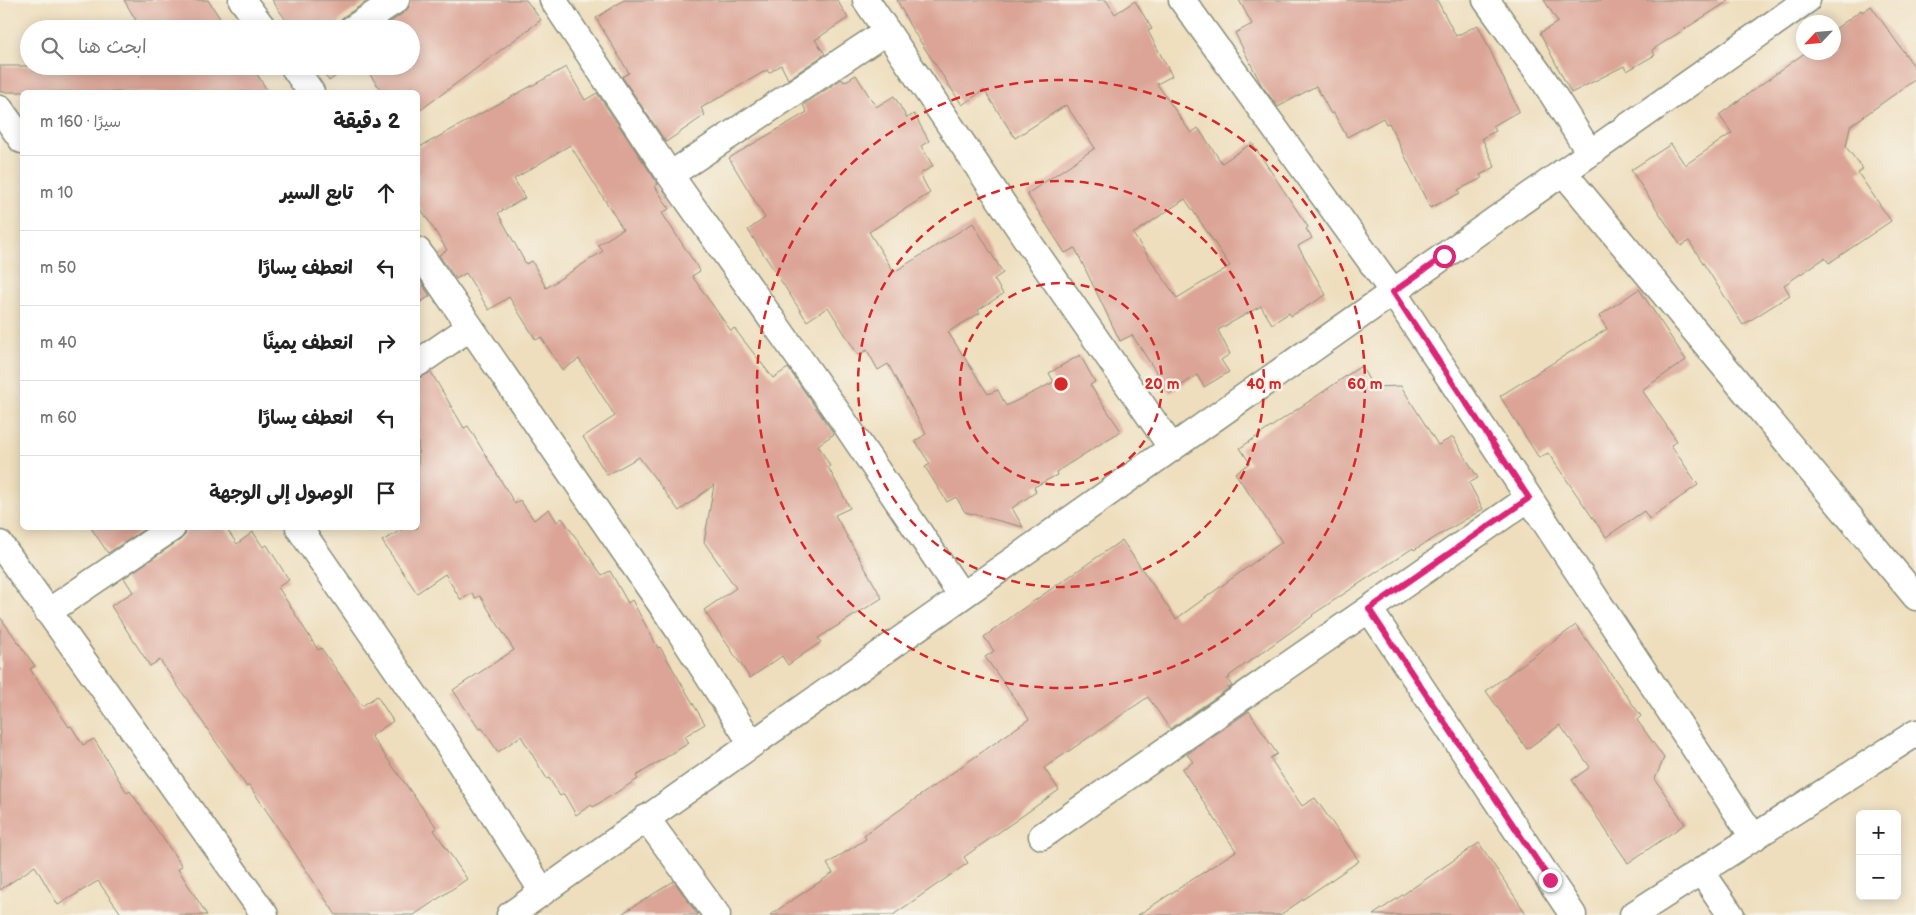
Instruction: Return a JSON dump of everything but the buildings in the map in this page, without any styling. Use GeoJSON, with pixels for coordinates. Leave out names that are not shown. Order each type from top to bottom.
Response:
{"type":"FeatureCollection","features":[{"type":"Feature","properties":{"kind":"street"},"geometry":{"type":"LineString","coordinates":[[242,0],[257,20]]}},
{"type":"Feature","properties":{"kind":"street"},"geometry":{"type":"LineString","coordinates":[[366,20],[396,0]]}},
{"type":"Feature","properties":{"kind":"street"},"geometry":{"type":"LineString","coordinates":[[554,0],[670,175],[846,424],[962,596]]}},
{"type":"Feature","properties":{"kind":"street"},"geometry":{"type":"LineString","coordinates":[[866,0],[1027,240],[1172,448]]}},
{"type":"Feature","properties":{"kind":"street"},"geometry":{"type":"LineString","coordinates":[[1182,0],[1393,292],[1754,838]]}},
{"type":"Feature","properties":{"kind":"street"},"geometry":{"type":"LineString","coordinates":[[1486,0],[1543,79],[1590,154]]}},
{"type":"Feature","properties":{"kind":"street"},"geometry":{"type":"LineString","coordinates":[[510,915],[1590,154],[1795,3]]}},
{"type":"Feature","properties":{"kind":"street"},"geometry":{"type":"LineString","coordinates":[[670,175],[887,31]]}},
{"type":"Feature","properties":{"kind":"street"},"geometry":{"type":"LineString","coordinates":[[300,75],[310,90]]}},
{"type":"Feature","properties":{"kind":"street"},"geometry":{"type":"LineString","coordinates":[[0,109],[20,137]]}},
{"type":"Feature","properties":{"kind":"street"},"geometry":{"type":"LineString","coordinates":[[1563,172],[1916,597]]}},
{"type":"Feature","properties":{"kind":"street"},"geometry":{"type":"LineString","coordinates":[[420,255],[678,629],[752,744]]}},
{"type":"Feature","properties":{"kind":"street"},"geometry":{"type":"LineString","coordinates":[[420,362],[469,328]]}},
{"type":"Feature","properties":{"kind":"street"},"geometry":{"type":"LineString","coordinates":[[1042,836],[1529,498]]}},
{"type":"Feature","properties":{"kind":"street"},"geometry":{"type":"LineString","coordinates":[[48,612],[169,530]]}},
{"type":"Feature","properties":{"kind":"street"},"geometry":{"type":"LineString","coordinates":[[300,530],[440,732],[543,892]]}},
{"type":"Feature","properties":{"kind":"street"},"geometry":{"type":"LineString","coordinates":[[0,544],[265,915]]}},
{"type":"Feature","properties":{"kind":"street"},"geometry":{"type":"LineString","coordinates":[[1369,609],[1573,915]]}},
{"type":"Feature","properties":{"kind":"street"},"geometry":{"type":"LineString","coordinates":[[1632,915],[1916,733]]}},
{"type":"Feature","properties":{"kind":"street"},"geometry":{"type":"LineString","coordinates":[[646,818],[717,915]]}},
{"type":"Feature","properties":{"kind":"street"},"geometry":{"type":"LineString","coordinates":[[1702,871],[1731,915]]}},
{"type":"Feature","properties":{"kind":"route"},"geometry":{"type":"LineString","coordinates":[[1444,256],[1393,292],[1529,498],[1369,609],[1550,880]]}}]}
